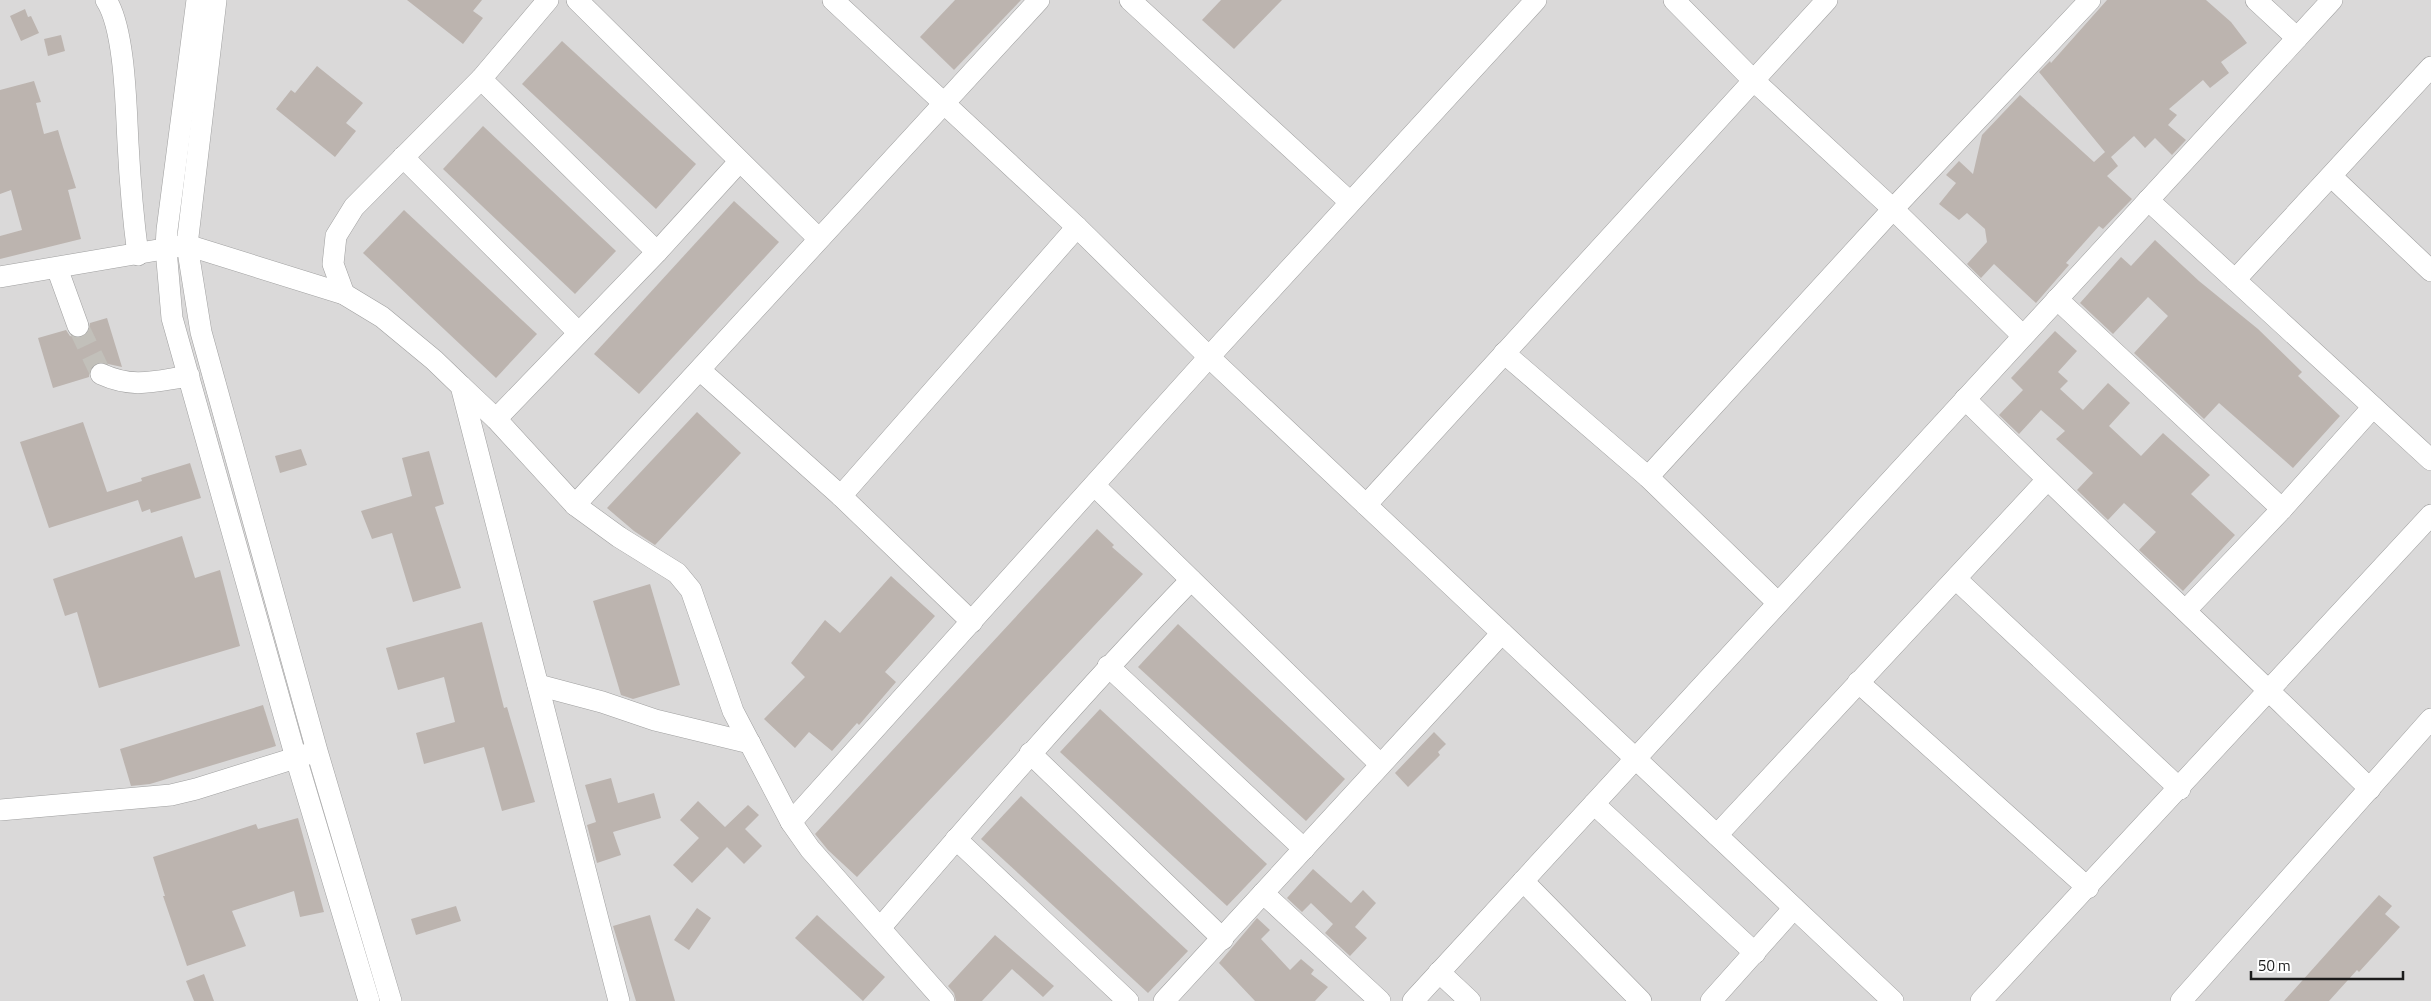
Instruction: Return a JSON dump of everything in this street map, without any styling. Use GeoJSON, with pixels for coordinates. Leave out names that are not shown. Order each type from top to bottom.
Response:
{"type":"FeatureCollection","features":[{"type":"Feature","properties":{"kind":"street"},"geometry":{"type":"LineString","coordinates":[[106,0],[112,10],[124,76],[138,255]]}},
{"type":"Feature","properties":{"kind":"street"},"geometry":{"type":"LineString","coordinates":[[197,0],[169,210],[166,249],[172,318],[296,758],[369,1001]]}},
{"type":"Feature","properties":{"kind":"street"},"geometry":{"type":"LineString","coordinates":[[216,0],[187,245],[201,332],[288,646],[391,1001]]}},
{"type":"Feature","properties":{"kind":"street"},"geometry":{"type":"LineString","coordinates":[[344,294],[333,264],[336,236],[354,207],[481,79],[548,0]]}},
{"type":"Feature","properties":{"kind":"street"},"geometry":{"type":"LineString","coordinates":[[577,0],[818,238]]}},
{"type":"Feature","properties":{"kind":"street"},"geometry":{"type":"LineString","coordinates":[[833,0],[1077,227],[1209,357],[1893,1001]]}},
{"type":"Feature","properties":{"kind":"street"},"geometry":{"type":"LineString","coordinates":[[575,505],[701,370],[818,238],[945,104],[1039,0]]}},
{"type":"Feature","properties":{"kind":"street"},"geometry":{"type":"LineString","coordinates":[[1130,0],[1350,202]]}},
{"type":"Feature","properties":{"kind":"street"},"geometry":{"type":"LineString","coordinates":[[791,822],[1209,357],[1536,0]]}},
{"type":"Feature","properties":{"kind":"street"},"geometry":{"type":"LineString","coordinates":[[1674,0],[1752,79],[1893,209],[2023,336]]}},
{"type":"Feature","properties":{"kind":"street"},"geometry":{"type":"LineString","coordinates":[[1366,505],[1752,79],[1827,0]]}},
{"type":"Feature","properties":{"kind":"street"},"geometry":{"type":"LineString","coordinates":[[1648,477],[1893,209],[2090,0]]}},
{"type":"Feature","properties":{"kind":"street"},"geometry":{"type":"LineString","coordinates":[[2256,0],[2297,38]]}},
{"type":"Feature","properties":{"kind":"street"},"geometry":{"type":"LineString","coordinates":[[1413,1001],[2332,0]]}},
{"type":"Feature","properties":{"kind":"street"},"geometry":{"type":"LineString","coordinates":[[2235,280],[2427,78]]}},
{"type":"Feature","properties":{"kind":"street"},"geometry":{"type":"LineString","coordinates":[[481,79],[657,252]]}},
{"type":"Feature","properties":{"kind":"street"},"geometry":{"type":"LineString","coordinates":[[403,157],[578,332]]}},
{"type":"Feature","properties":{"kind":"street"},"geometry":{"type":"LineString","coordinates":[[496,419],[657,252],[739,162]]}},
{"type":"Feature","properties":{"kind":"street"},"geometry":{"type":"LineString","coordinates":[[2332,177],[2431,271]]}},
{"type":"Feature","properties":{"kind":"street"},"geometry":{"type":"LineString","coordinates":[[2148,200],[2431,460]]}},
{"type":"Feature","properties":{"kind":"street"},"geometry":{"type":"LineString","coordinates":[[841,496],[1077,227]]}},
{"type":"Feature","properties":{"kind":"street"},"geometry":{"type":"LineString","coordinates":[[0,277],[138,255],[187,245],[344,294],[382,317],[434,360],[496,419],[575,505],[619,537],[677,574],[691,590],[733,711],[791,822],[810,849],[881,927],[944,1001]]}},
{"type":"Feature","properties":{"kind":"street"},"geometry":{"type":"LineString","coordinates":[[57,268],[78,326]]}},
{"type":"Feature","properties":{"kind":"street"},"geometry":{"type":"LineString","coordinates":[[2057,299],[2282,509]]}},
{"type":"Feature","properties":{"kind":"street"},"geometry":{"type":"LineString","coordinates":[[1504,353],[1648,477],[1778,603]]}},
{"type":"Feature","properties":{"kind":"street"},"geometry":{"type":"LineString","coordinates":[[701,370],[841,496],[972,622]]}},
{"type":"Feature","properties":{"kind":"street"},"geometry":{"type":"LineString","coordinates":[[101,374],[116,381],[135,384],[189,376]]}},
{"type":"Feature","properties":{"kind":"street"},"geometry":{"type":"LineString","coordinates":[[461,386],[619,1001]]}},
{"type":"Feature","properties":{"kind":"street"},"geometry":{"type":"LineString","coordinates":[[1965,399],[2370,789]]}},
{"type":"Feature","properties":{"kind":"street"},"geometry":{"type":"LineString","coordinates":[[2186,610],[2282,509],[2373,407]]}},
{"type":"Feature","properties":{"kind":"street"},"geometry":{"type":"LineString","coordinates":[[1717,836],[2047,480]]}},
{"type":"Feature","properties":{"kind":"street"},"geometry":{"type":"LineString","coordinates":[[1094,486],[1380,764]]}},
{"type":"Feature","properties":{"kind":"street"},"geometry":{"type":"LineString","coordinates":[[1981,1001],[2180,789],[2431,515]]}},
{"type":"Feature","properties":{"kind":"street"},"geometry":{"type":"LineString","coordinates":[[231,524],[253,517]]}},
{"type":"Feature","properties":{"kind":"street"},"geometry":{"type":"LineString","coordinates":[[1956,579],[2180,789]]}},
{"type":"Feature","properties":{"kind":"street"},"geometry":{"type":"LineString","coordinates":[[881,927],[1030,753],[1108,666],[1191,580]]}},
{"type":"Feature","properties":{"kind":"street"},"geometry":{"type":"LineString","coordinates":[[1164,1001],[1223,939],[1380,764],[1502,633]]}},
{"type":"Feature","properties":{"kind":"street"},"geometry":{"type":"LineString","coordinates":[[266,652],[288,646]]}},
{"type":"Feature","properties":{"kind":"street"},"geometry":{"type":"LineString","coordinates":[[1108,666],[1304,849]]}},
{"type":"Feature","properties":{"kind":"street"},"geometry":{"type":"LineString","coordinates":[[1858,682],[2088,888]]}},
{"type":"Feature","properties":{"kind":"street"},"geometry":{"type":"LineString","coordinates":[[538,685],[602,702],[655,720],[750,743]]}},
{"type":"Feature","properties":{"kind":"street"},"geometry":{"type":"LineString","coordinates":[[2181,1001],[2431,718]]}},
{"type":"Feature","properties":{"kind":"street"},"geometry":{"type":"LineString","coordinates":[[0,810],[171,795],[318,751]]}},
{"type":"Feature","properties":{"kind":"street"},"geometry":{"type":"LineString","coordinates":[[1030,753],[1223,939]]}},
{"type":"Feature","properties":{"kind":"street"},"geometry":{"type":"LineString","coordinates":[[1594,804],[1755,953]]}},
{"type":"Feature","properties":{"kind":"street"},"geometry":{"type":"LineString","coordinates":[[956,839],[1128,1001]]}},
{"type":"Feature","properties":{"kind":"street"},"geometry":{"type":"LineString","coordinates":[[1523,881],[1641,1001]]}},
{"type":"Feature","properties":{"kind":"street"},"geometry":{"type":"LineString","coordinates":[[1263,893],[1380,1001]]}},
{"type":"Feature","properties":{"kind":"street"},"geometry":{"type":"LineString","coordinates":[[1711,1001],[1794,908]]}},
{"type":"Feature","properties":{"kind":"street"},"geometry":{"type":"LineString","coordinates":[[1439,972],[1470,1001]]}},
{"type":"Feature","properties":{"kind":"shaded area"},"geometry":{"type":"Polygon","coordinates":[[[0,0],[2431,0],[2431,1001],[0,1001],[0,0]]]}},
{"type":"Feature","properties":{"kind":"building"},"geometry":{"type":"Polygon","coordinates":[[[407,0],[482,0],[473,11],[483,18],[463,44],[407,0]]]}},
{"type":"Feature","properties":{"kind":"building"},"geometry":{"type":"Polygon","coordinates":[[[955,0],[1021,0],[954,70],[920,37],[955,0]]]}},
{"type":"Feature","properties":{"kind":"building"},"geometry":{"type":"Polygon","coordinates":[[[1221,0],[1282,0],[1234,49],[1202,20],[1221,0]]]}},
{"type":"Feature","properties":{"kind":"building"},"geometry":{"type":"Polygon","coordinates":[[[2107,0],[2206,0],[2231,22],[2247,43],[2221,62],[2229,73],[2210,88],[2203,80],[2169,109],[2177,115],[2168,125],[2186,140],[2172,155],[2155,138],[2145,148],[2134,136],[2111,157],[2118,166],[2107,176],[2132,199],[2103,229],[2099,226],[2066,263],[2069,265],[2036,303],[1994,264],[1981,278],[1967,264],[1987,242],[1985,229],[1967,213],[1959,220],[1939,204],[1956,183],[1946,175],[1959,161],[1973,174],[1982,135],[2020,95],[2094,162],[2105,152],[2039,72],[2050,61],[2051,63],[2107,0]]]}},
{"type":"Feature","properties":{"kind":"building"},"geometry":{"type":"Polygon","coordinates":[[[25,9],[28,17],[31,16],[39,33],[21,41],[10,16],[25,9]]]}},
{"type":"Feature","properties":{"kind":"building"},"geometry":{"type":"Polygon","coordinates":[[[61,35],[65,51],[48,56],[44,39],[61,35]]]}},
{"type":"Feature","properties":{"kind":"building"},"geometry":{"type":"Polygon","coordinates":[[[562,41],[696,164],[656,209],[522,84],[562,41]]]}},
{"type":"Feature","properties":{"kind":"building"},"geometry":{"type":"Polygon","coordinates":[[[317,66],[363,103],[346,123],[356,131],[335,157],[276,109],[291,90],[295,93],[317,66]]]}},
{"type":"Feature","properties":{"kind":"building"},"geometry":{"type":"Polygon","coordinates":[[[34,81],[41,102],[36,103],[44,134],[58,130],[76,188],[68,190],[81,239],[0,259],[0,236],[22,230],[11,190],[0,194],[0,90],[34,81]]]}},
{"type":"Feature","properties":{"kind":"building"},"geometry":{"type":"Polygon","coordinates":[[[483,126],[616,251],[575,294],[443,169],[483,126]]]}},
{"type":"Feature","properties":{"kind":"building"},"geometry":{"type":"Polygon","coordinates":[[[734,201],[779,242],[639,394],[594,354],[734,201]]]}},
{"type":"Feature","properties":{"kind":"building"},"geometry":{"type":"Polygon","coordinates":[[[404,210],[537,334],[496,378],[363,253],[404,210]]]}},
{"type":"Feature","properties":{"kind":"building"},"geometry":{"type":"Polygon","coordinates":[[[2155,240],[2199,281],[2258,329],[2302,372],[2298,376],[2340,416],[2293,468],[2219,403],[2204,419],[2134,353],[2168,316],[2148,297],[2113,334],[2080,303],[2121,257],[2131,266],[2155,240]]]}},
{"type":"Feature","properties":{"kind":"building"},"geometry":{"type":"Polygon","coordinates":[[[107,318],[122,367],[99,362],[90,369],[89,377],[53,388],[38,338],[66,330],[70,336],[82,338],[88,334],[90,323],[107,318]]]}},
{"type":"Feature","properties":{"kind":"building"},"geometry":{"type":"Polygon","coordinates":[[[2055,331],[2077,351],[2058,372],[2068,381],[2060,389],[2083,410],[2108,383],[2130,403],[2109,426],[2141,456],[2163,433],[2210,475],[2191,494],[2235,535],[2183,591],[2139,550],[2156,532],[2124,503],[2108,520],[2077,490],[2093,473],[2056,439],[2065,431],[2041,410],[2019,434],[1999,415],[2023,390],[2011,378],[2055,331]]]}},
{"type":"Feature","properties":{"kind":"building"},"geometry":{"type":"Polygon","coordinates":[[[697,412],[741,453],[655,545],[634,531],[607,508],[697,412]]]}},
{"type":"Feature","properties":{"kind":"building"},"geometry":{"type":"Polygon","coordinates":[[[83,422],[107,492],[142,481],[141,478],[190,463],[201,498],[151,513],[150,509],[142,512],[138,500],[49,528],[20,442],[83,422]]]}},
{"type":"Feature","properties":{"kind":"building"},"geometry":{"type":"Polygon","coordinates":[[[301,449],[307,465],[280,473],[275,456],[301,449]]]}},
{"type":"Feature","properties":{"kind":"building"},"geometry":{"type":"Polygon","coordinates":[[[429,451],[444,504],[435,507],[461,588],[413,602],[392,533],[372,539],[361,511],[412,496],[402,458],[429,451]]]}},
{"type":"Feature","properties":{"kind":"building"},"geometry":{"type":"Polygon","coordinates":[[[1097,529],[1114,545],[1112,547],[1143,574],[857,877],[828,850],[815,834],[1097,529]]]}},
{"type":"Feature","properties":{"kind":"building"},"geometry":{"type":"Polygon","coordinates":[[[182,536],[195,578],[220,570],[240,646],[99,688],[77,612],[65,616],[53,579],[182,536]]]}},
{"type":"Feature","properties":{"kind":"building"},"geometry":{"type":"Polygon","coordinates":[[[891,576],[935,616],[885,672],[896,682],[859,725],[857,723],[832,751],[809,732],[795,748],[764,719],[805,677],[791,663],[825,620],[840,633],[891,576]]]}},
{"type":"Feature","properties":{"kind":"building"},"geometry":{"type":"Polygon","coordinates":[[[650,584],[680,685],[633,699],[621,695],[593,601],[650,584]]]}},
{"type":"Feature","properties":{"kind":"building"},"geometry":{"type":"Polygon","coordinates":[[[482,622],[504,708],[507,707],[535,802],[502,811],[484,747],[424,764],[416,733],[455,722],[444,677],[398,690],[386,648],[482,622]]]}},
{"type":"Feature","properties":{"kind":"building"},"geometry":{"type":"Polygon","coordinates":[[[1178,624],[1345,779],[1306,821],[1138,667],[1178,624]]]}},
{"type":"Feature","properties":{"kind":"building"},"geometry":{"type":"Polygon","coordinates":[[[263,705],[276,746],[150,784],[131,786],[120,749],[263,705]]]}},
{"type":"Feature","properties":{"kind":"building"},"geometry":{"type":"Polygon","coordinates":[[[1100,709],[1267,864],[1227,906],[1060,752],[1100,709]]]}},
{"type":"Feature","properties":{"kind":"building"},"geometry":{"type":"Polygon","coordinates":[[[1434,732],[1446,744],[1438,752],[1440,755],[1408,787],[1395,773],[1434,732]]]}},
{"type":"Feature","properties":{"kind":"building"},"geometry":{"type":"Polygon","coordinates":[[[611,778],[618,803],[654,793],[661,818],[613,832],[621,855],[597,863],[587,825],[596,822],[585,785],[611,778]]]}},
{"type":"Feature","properties":{"kind":"building"},"geometry":{"type":"Polygon","coordinates":[[[1021,796],[1188,951],[1148,993],[981,839],[1021,796]]]}},
{"type":"Feature","properties":{"kind":"building"},"geometry":{"type":"Polygon","coordinates":[[[698,801],[725,827],[748,805],[759,815],[745,829],[762,846],[744,864],[727,847],[692,883],[673,865],[699,838],[680,820],[698,801]]]}},
{"type":"Feature","properties":{"kind":"building"},"geometry":{"type":"Polygon","coordinates":[[[298,818],[324,912],[300,917],[294,891],[232,911],[246,946],[187,966],[163,896],[165,896],[153,857],[256,824],[258,829],[298,818]]]}},
{"type":"Feature","properties":{"kind":"building"},"geometry":{"type":"Polygon","coordinates":[[[1313,869],[1351,903],[1363,890],[1376,903],[1355,927],[1367,938],[1350,956],[1325,933],[1333,924],[1311,903],[1302,912],[1287,898],[1313,869]]]}},
{"type":"Feature","properties":{"kind":"building"},"geometry":{"type":"Polygon","coordinates":[[[2379,895],[2392,906],[2385,914],[2400,927],[2359,972],[2357,970],[2329,1001],[2284,1001],[2379,895]]]}},
{"type":"Feature","properties":{"kind":"building"},"geometry":{"type":"Polygon","coordinates":[[[456,906],[461,921],[416,935],[411,919],[456,906]]]}},
{"type":"Feature","properties":{"kind":"building"},"geometry":{"type":"Polygon","coordinates":[[[697,908],[711,918],[689,950],[674,940],[697,908]]]}},
{"type":"Feature","properties":{"kind":"building"},"geometry":{"type":"Polygon","coordinates":[[[650,915],[675,1001],[636,1001],[613,926],[650,915]]]}},
{"type":"Feature","properties":{"kind":"building"},"geometry":{"type":"Polygon","coordinates":[[[817,915],[885,977],[863,1001],[795,938],[817,915]]]}},
{"type":"Feature","properties":{"kind":"building"},"geometry":{"type":"Polygon","coordinates":[[[1257,918],[1270,930],[1261,939],[1290,970],[1301,959],[1314,970],[1311,974],[1328,987],[1315,1001],[1255,1001],[1219,963],[1257,918]]]}},
{"type":"Feature","properties":{"kind":"building"},"geometry":{"type":"Polygon","coordinates":[[[995,935],[1054,986],[1043,997],[1012,969],[982,1001],[956,1001],[954,993],[948,986],[995,935]]]}},
{"type":"Feature","properties":{"kind":"building"},"geometry":{"type":"Polygon","coordinates":[[[204,974],[214,1001],[194,1001],[186,981],[204,974]]]}},
{"type":"Feature","properties":{"kind":"tunnel"},"geometry":{"type":"LineString","coordinates":[[78,326],[101,374]]}}]}
